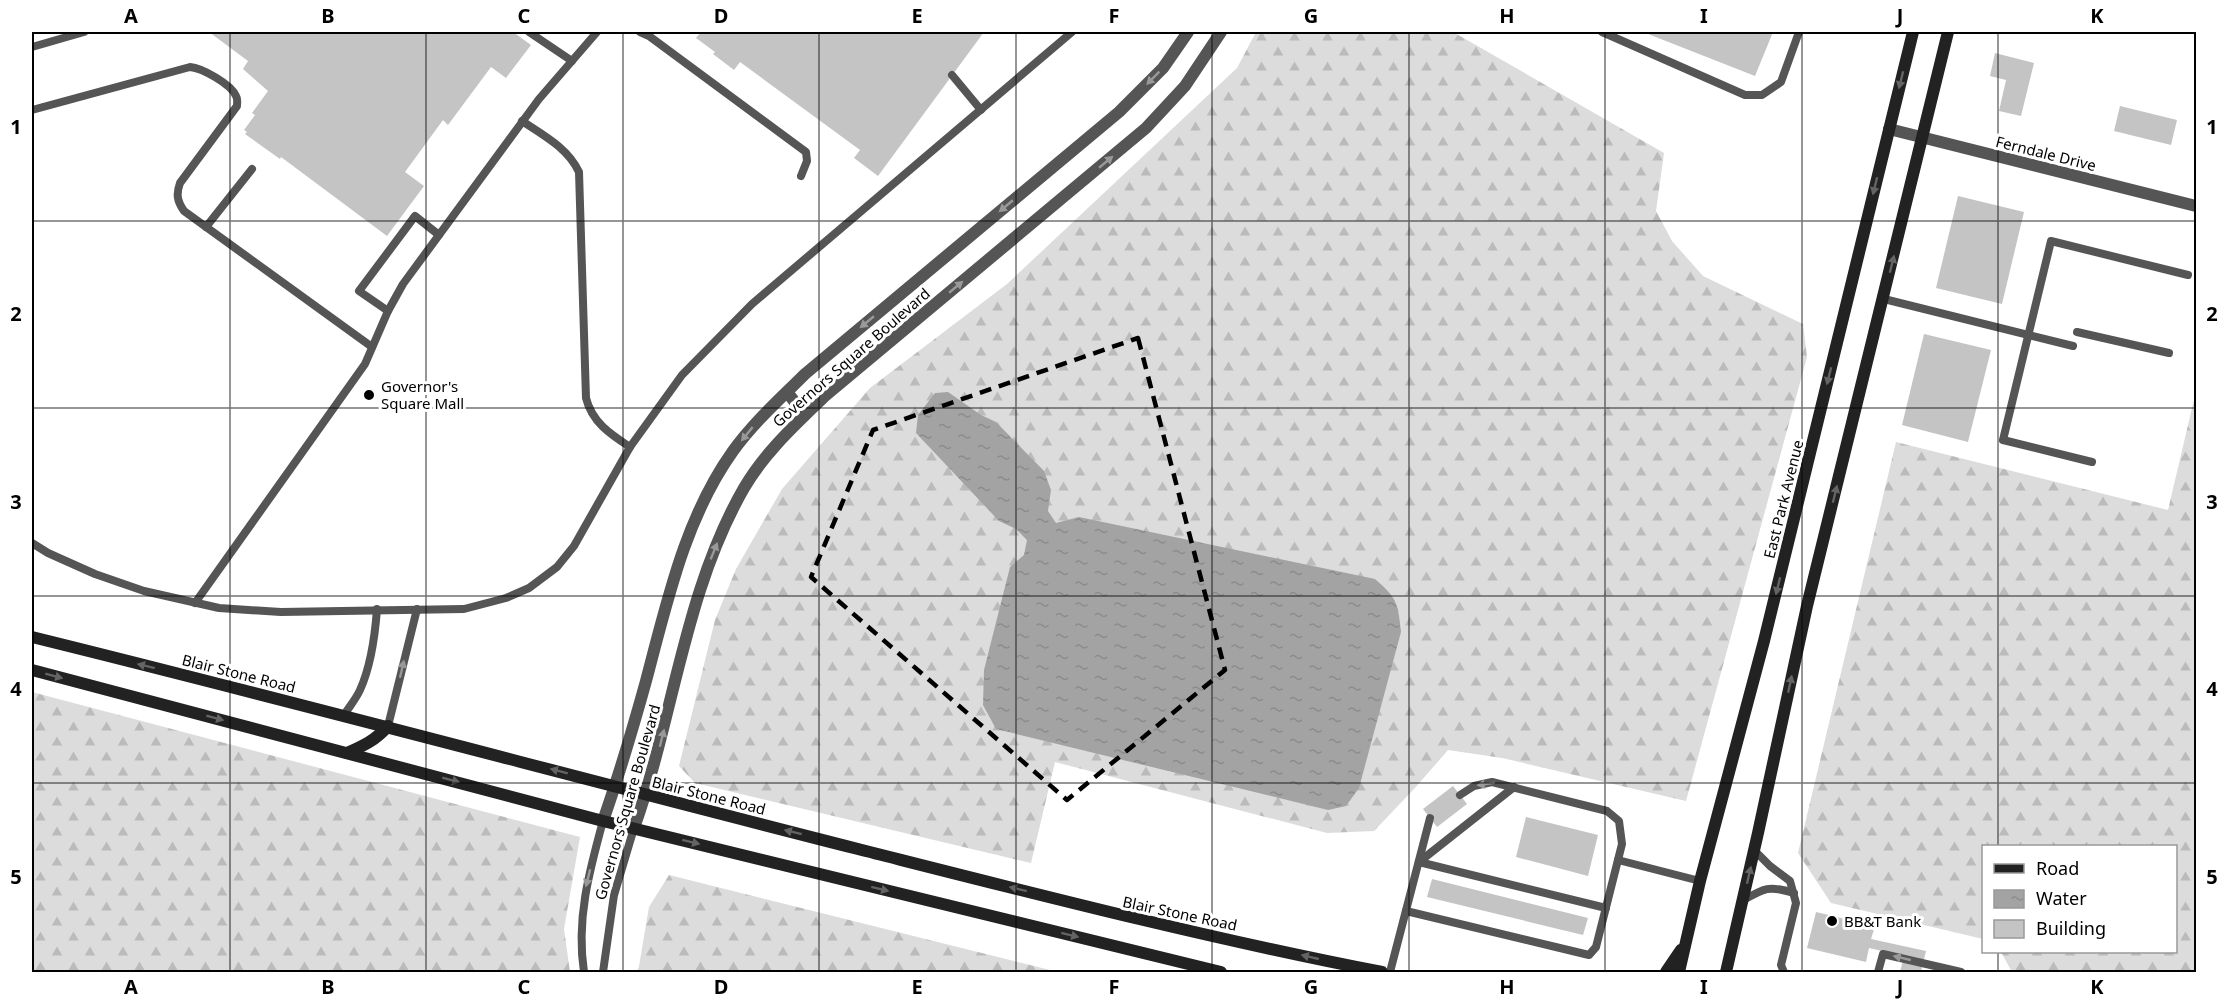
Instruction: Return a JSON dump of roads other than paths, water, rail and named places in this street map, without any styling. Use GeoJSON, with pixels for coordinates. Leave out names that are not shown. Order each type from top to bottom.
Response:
{"type":"FeatureCollection","features":[{"type":"Feature","properties":{"kind":"main road","name":"East Park Avenue"},"geometry":{"type":"LineString","coordinates":[[1679,972],[1700,881],[1764,641],[1913,32]]}},
{"type":"Feature","properties":{"kind":"main road"},"geometry":{"type":"LineString","coordinates":[[1726,972],[1807,606],[1948,32]]}},
{"type":"Feature","properties":{"kind":"main road","name":"Blair Stone Road"},"geometry":{"type":"LineString","coordinates":[[32,637],[388,726],[646,795],[1103,911],[1367,971],[1382,972]]}},
{"type":"Feature","properties":{"kind":"main road"},"geometry":{"type":"LineString","coordinates":[[32,670],[603,821],[1221,972]]}},
{"type":"Feature","properties":{"kind":"main road"},"geometry":{"type":"LineString","coordinates":[[347,753],[366,745],[388,726]]}},
{"type":"Feature","properties":{"kind":"main road"},"geometry":{"type":"LineString","coordinates":[[1666,972],[1685,945]]}},
{"type":"Feature","properties":{"kind":"street","name":"Governors Square Boulevard"},"geometry":{"type":"LineString","coordinates":[[603,821],[634,725],[680,559],[711,486],[733,451],[763,415],[814,367],[1119,112],[1163,68],[1188,32]]}},
{"type":"Feature","properties":{"kind":"street","name":"Governors Square Boulevard"},"geometry":{"type":"LineString","coordinates":[[634,828],[646,795],[698,596],[725,524],[745,486],[779,440],[825,396],[1146,128],[1185,86],[1221,32]]}},
{"type":"Feature","properties":{"kind":"street","name":"Ferndale Drive"},"geometry":{"type":"LineString","coordinates":[[1889,129],[2196,206]]}},
{"type":"Feature","properties":{"kind":"street"},"geometry":{"type":"LineString","coordinates":[[787,392],[805,414]]}},
{"type":"Feature","properties":{"kind":"lane"},"geometry":{"type":"LineString","coordinates":[[32,47],[84,32]]}},
{"type":"Feature","properties":{"kind":"lane"},"geometry":{"type":"LineString","coordinates":[[530,32],[572,62]]}},
{"type":"Feature","properties":{"kind":"lane"},"geometry":{"type":"LineString","coordinates":[[195,603],[356,378],[403,284],[522,121],[597,32]]}},
{"type":"Feature","properties":{"kind":"lane"},"geometry":{"type":"LineString","coordinates":[[640,32],[649,36],[806,152],[807,160],[801,176]]}},
{"type":"Feature","properties":{"kind":"lane"},"geometry":{"type":"LineString","coordinates":[[32,543],[48,553],[95,574],[144,591],[219,608],[280,612],[464,609],[506,598],[529,588],[557,567],[574,546],[630,447],[682,375],[752,304],[1072,32]]}},
{"type":"Feature","properties":{"kind":"lane"},"geometry":{"type":"LineString","coordinates":[[1602,32],[1745,95],[1762,95],[1780,82],[1798,32]]}},
{"type":"Feature","properties":{"kind":"lane"},"geometry":{"type":"LineString","coordinates":[[32,110],[190,67],[207,72],[233,91],[237,101],[233,112],[180,183],[178,202],[184,211],[372,347]]}},
{"type":"Feature","properties":{"kind":"lane"},"geometry":{"type":"LineString","coordinates":[[952,75],[981,110]]}},
{"type":"Feature","properties":{"kind":"lane"},"geometry":{"type":"LineString","coordinates":[[522,121],[557,145],[574,162],[579,172],[586,398],[597,422],[630,447]]}},
{"type":"Feature","properties":{"kind":"lane"},"geometry":{"type":"LineString","coordinates":[[206,227],[252,169]]}},
{"type":"Feature","properties":{"kind":"lane"},"geometry":{"type":"LineString","coordinates":[[388,311],[359,291],[415,216],[439,235]]}},
{"type":"Feature","properties":{"kind":"lane"},"geometry":{"type":"LineString","coordinates":[[2092,462],[2003,440],[2051,241],[2188,275]]}},
{"type":"Feature","properties":{"kind":"lane"},"geometry":{"type":"LineString","coordinates":[[1884,299],[2073,346]]}},
{"type":"Feature","properties":{"kind":"lane"},"geometry":{"type":"LineString","coordinates":[[2077,332],[2169,353]]}},
{"type":"Feature","properties":{"kind":"lane"},"geometry":{"type":"LineString","coordinates":[[344,715],[360,690],[368,667],[378,609]]}},
{"type":"Feature","properties":{"kind":"lane"},"geometry":{"type":"LineString","coordinates":[[388,726],[417,609]]}},
{"type":"Feature","properties":{"kind":"lane"},"geometry":{"type":"LineString","coordinates":[[1406,910],[1589,955],[1596,947],[1622,844],[1619,821],[1606,811],[1492,782],[1474,786],[1460,795]]}},
{"type":"Feature","properties":{"kind":"lane"},"geometry":{"type":"LineString","coordinates":[[1419,862],[1514,787]]}},
{"type":"Feature","properties":{"kind":"lane"},"geometry":{"type":"LineString","coordinates":[[1390,972],[1430,818]]}},
{"type":"Feature","properties":{"kind":"lane","name":"Governors Square Boulevard"},"geometry":{"type":"LineString","coordinates":[[584,972],[581,953],[581,922],[603,821]]}},
{"type":"Feature","properties":{"kind":"lane","name":"Governors Square Boulevard"},"geometry":{"type":"LineString","coordinates":[[603,972],[614,895],[634,828]]}},
{"type":"Feature","properties":{"kind":"lane"},"geometry":{"type":"LineString","coordinates":[[1754,850],[1790,881],[1794,893],[1796,903],[1781,965],[1784,972]]}},
{"type":"Feature","properties":{"kind":"lane"},"geometry":{"type":"LineString","coordinates":[[1618,860],[1700,881]]}},
{"type":"Feature","properties":{"kind":"lane"},"geometry":{"type":"LineString","coordinates":[[1419,862],[1606,908]]}},
{"type":"Feature","properties":{"kind":"lane"},"geometry":{"type":"LineString","coordinates":[[1742,901],[1767,888],[1777,888],[1794,893]]}},
{"type":"Feature","properties":{"kind":"lane"},"geometry":{"type":"LineString","coordinates":[[1878,972],[1883,954],[1961,972]]}},
{"type":"Feature","properties":{"kind":"water"},"geometry":{"type":"Polygon","coordinates":[[[948,392],[981,415],[996,422],[1044,471],[1051,490],[1048,511],[1056,523],[1079,517],[1375,579],[1388,591],[1397,607],[1401,632],[1359,788],[1346,806],[1328,810],[996,729],[983,705],[984,670],[1010,567],[1024,555],[1027,540],[1016,529],[999,521],[916,433],[918,415],[935,393],[948,392]]]}},
{"type":"Feature","properties":{"kind":"place","name":"Governor's Square Mall"},"geometry":{"type":"Point","coordinates":[369,395]}},
{"type":"Feature","properties":{"kind":"place","name":"BB&T Bank"},"geometry":{"type":"Point","coordinates":[1832,921]}}]}
